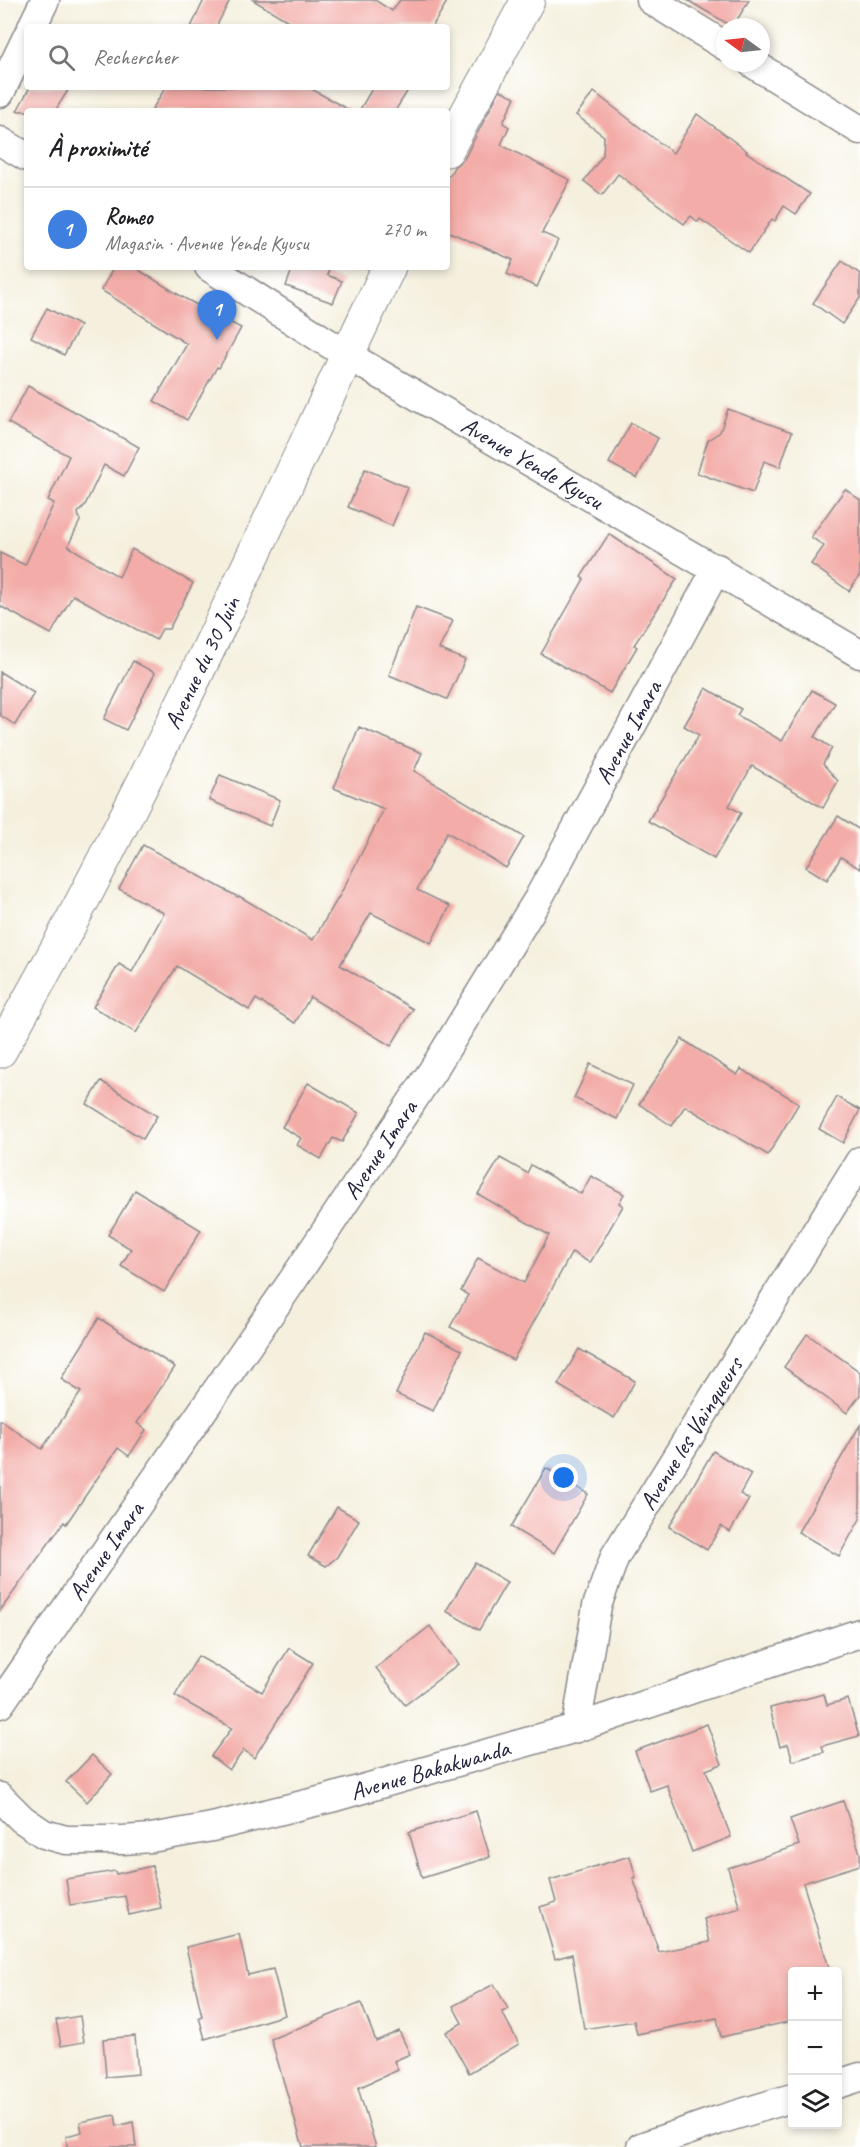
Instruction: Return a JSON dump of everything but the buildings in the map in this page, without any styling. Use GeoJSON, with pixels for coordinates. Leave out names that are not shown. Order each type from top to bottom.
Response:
{"type":"FeatureCollection","features":[{"type":"Feature","properties":{"kind":"street"},"geometry":{"type":"LineString","coordinates":[[33,24],[45,0]]}},
{"type":"Feature","properties":{"kind":"street"},"geometry":{"type":"LineString","coordinates":[[450,144],[528,0]]}},
{"type":"Feature","properties":{"kind":"street"},"geometry":{"type":"LineString","coordinates":[[651,0],[716,40]]}},
{"type":"Feature","properties":{"kind":"street"},"geometry":{"type":"LineString","coordinates":[[0,93],[24,43]]}},
{"type":"Feature","properties":{"kind":"street"},"geometry":{"type":"LineString","coordinates":[[767,72],[860,130]]}},
{"type":"Feature","properties":{"kind":"street"},"geometry":{"type":"LineString","coordinates":[[0,141],[24,156]]}},
{"type":"Feature","properties":{"kind":"street","name":"Avenue Yende Kyusu"},"geometry":{"type":"LineString","coordinates":[[214,270],[347,355],[717,568],[860,654]]}},
{"type":"Feature","properties":{"kind":"street","name":"Avenue du 30 Juin"},"geometry":{"type":"LineString","coordinates":[[0,1051],[44,974],[134,802],[388,270]]}},
{"type":"Feature","properties":{"kind":"street","name":"Avenue Imara"},"geometry":{"type":"LineString","coordinates":[[0,1704],[293,1280],[433,1070],[538,899],[717,568]]}},
{"type":"Feature","properties":{"kind":"street","name":"Avenue les Vainqueurs"},"geometry":{"type":"LineString","coordinates":[[576,1728],[597,1606],[615,1556],[860,1161]]}},
{"type":"Feature","properties":{"kind":"street","name":"Avenue Bakakwanda"},"geometry":{"type":"LineString","coordinates":[[0,1797],[22,1820],[44,1834],[66,1840],[151,1838],[212,1827],[331,1798],[576,1728],[860,1633]]}},
{"type":"Feature","properties":{"kind":"street"},"geometry":{"type":"LineString","coordinates":[[842,2082],[860,2077]]}},
{"type":"Feature","properties":{"kind":"street"},"geometry":{"type":"LineString","coordinates":[[641,2147],[788,2098]]}},
{"type":"Feature","properties":{"kind":"place","name":"Romeo"},"geometry":{"type":"Point","coordinates":[217,340]}}]}
